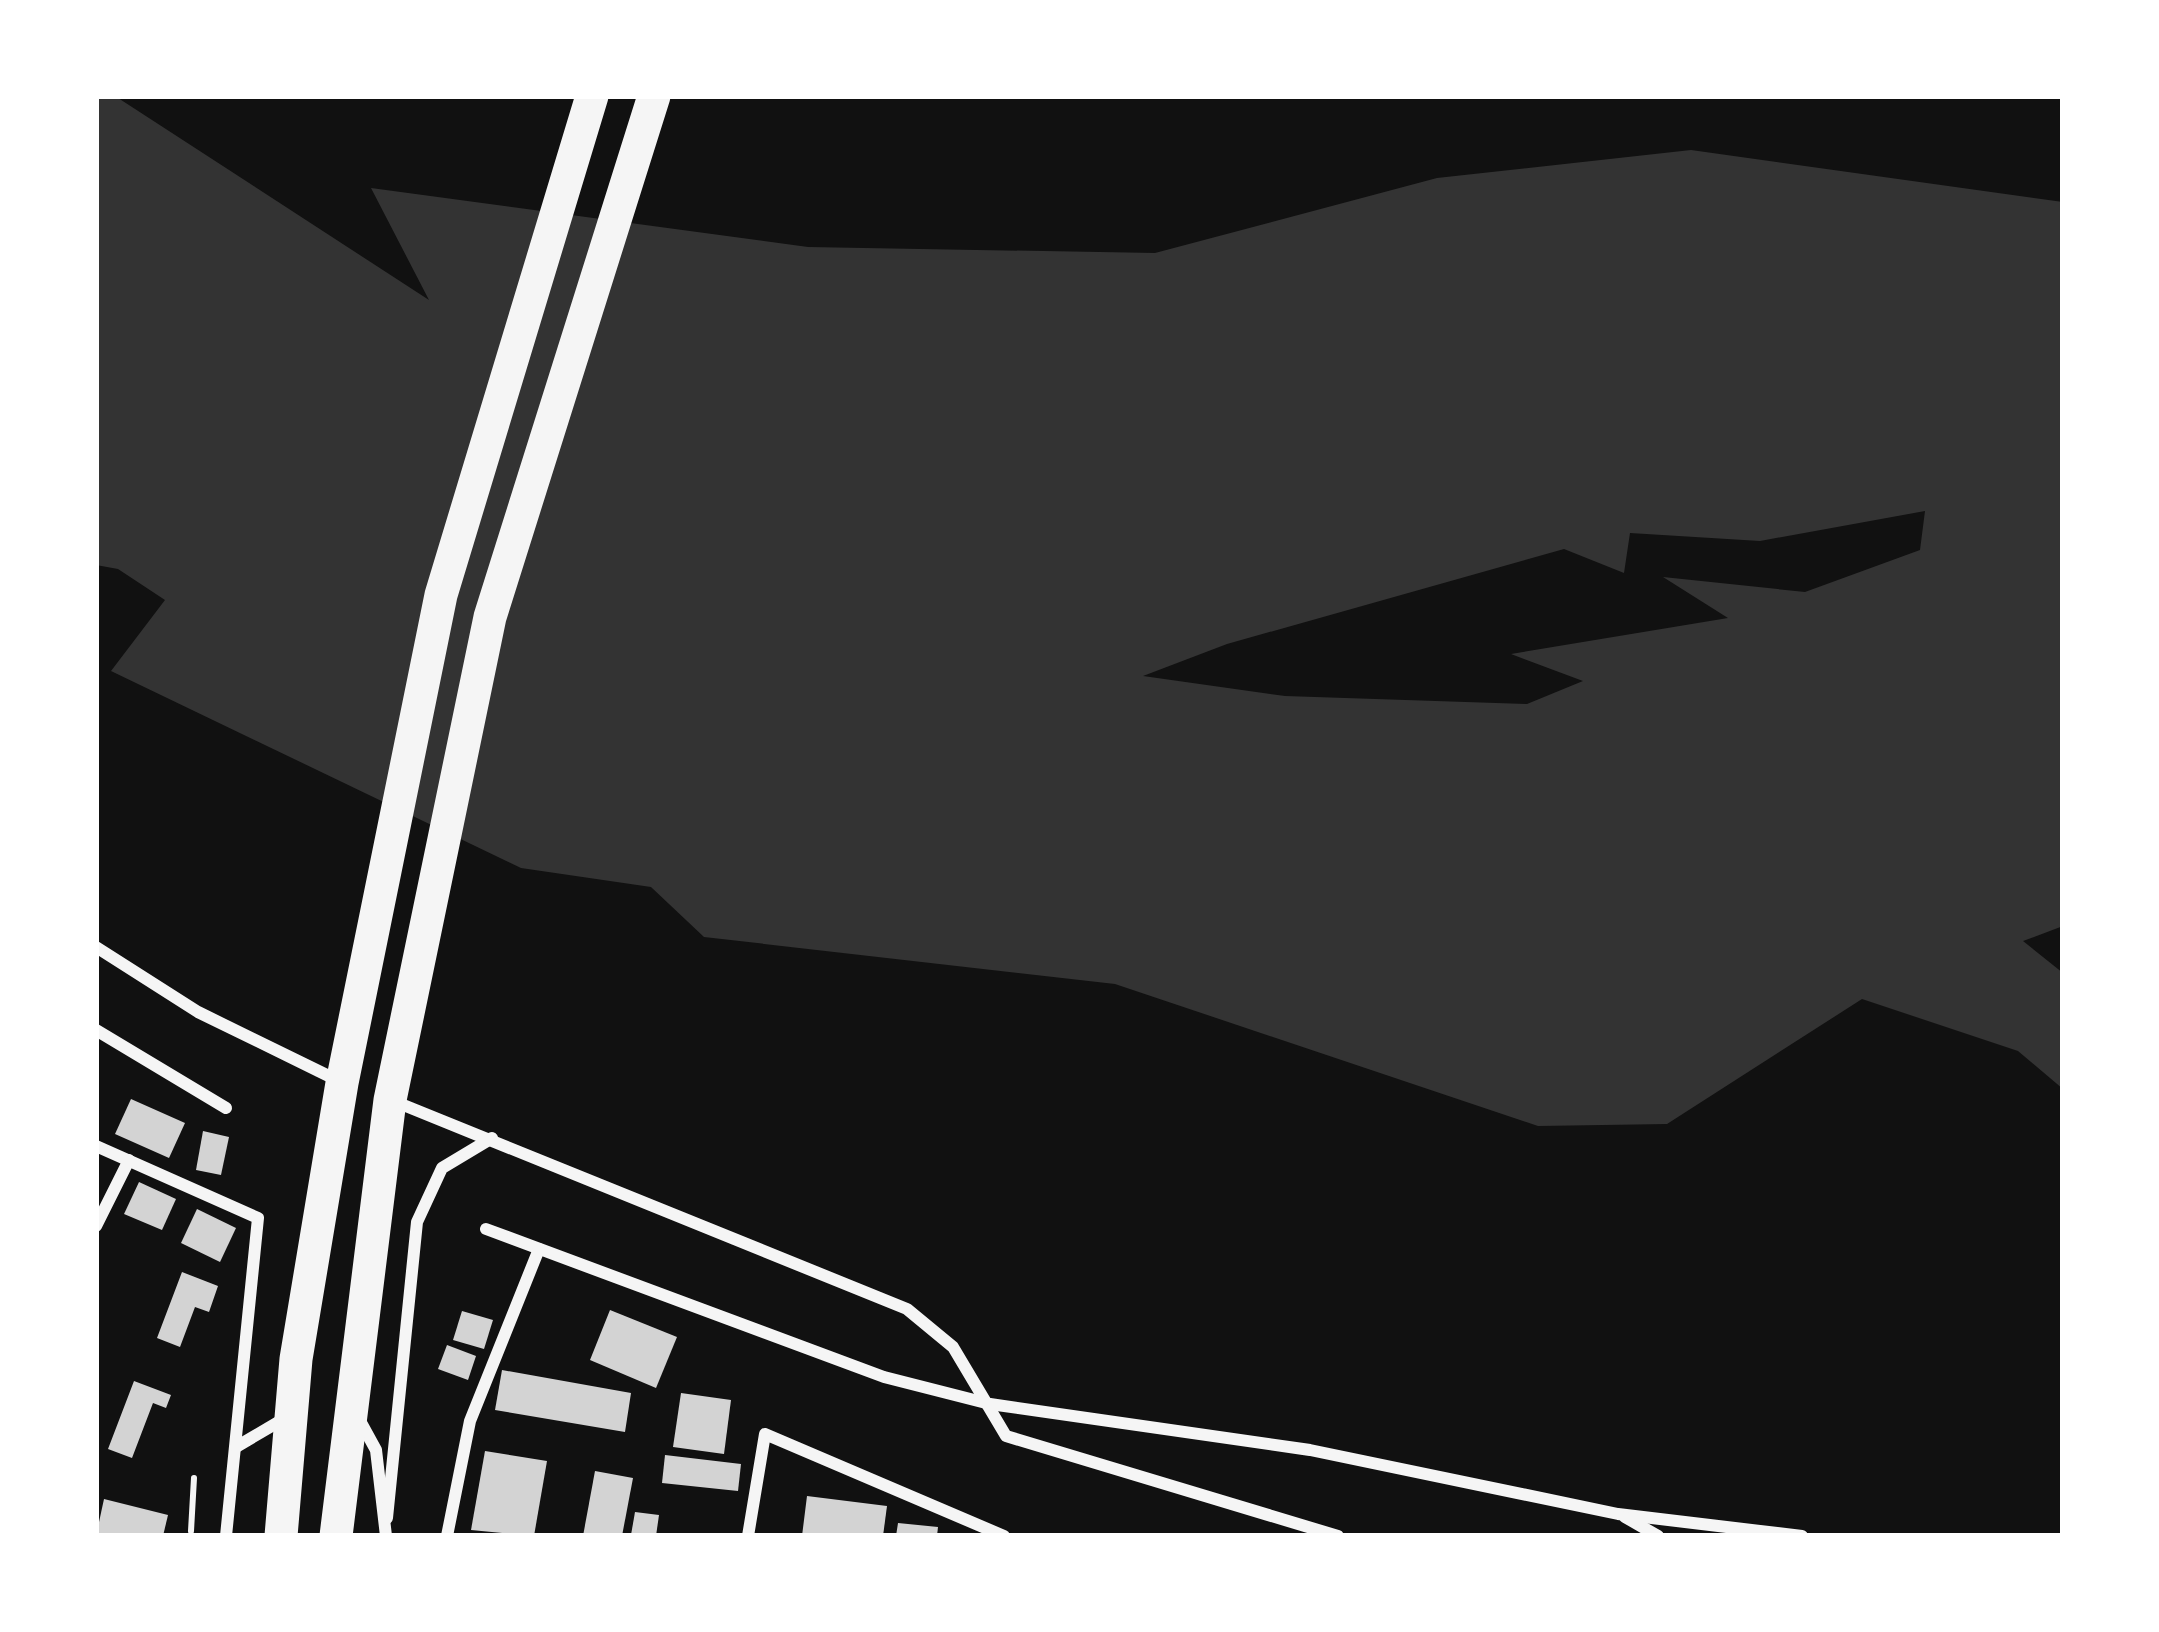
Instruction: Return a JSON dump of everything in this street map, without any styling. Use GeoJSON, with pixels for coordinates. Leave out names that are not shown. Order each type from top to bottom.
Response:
{"type":"FeatureCollection","features":[{"type":"Feature","properties":{"kind":"highway"},"geometry":{"type":"LineString","coordinates":[[281,1536],[290,1416],[342,1083],[441,595],[592,96]]}},
{"type":"Feature","properties":{"kind":"highway"},"geometry":{"type":"LineString","coordinates":[[336,1536],[390,1100],[490,617],[654,96]]}},
{"type":"Feature","properties":{"kind":"street"},"geometry":{"type":"LineString","coordinates":[[96,947],[198,1012],[342,1083]]}},
{"type":"Feature","properties":{"kind":"street"},"geometry":{"type":"LineString","coordinates":[[96,1030],[226,1108]]}},
{"type":"Feature","properties":{"kind":"street"},"geometry":{"type":"LineString","coordinates":[[390,1100],[907,1310],[953,1347],[1006,1436],[1338,1536]]}},
{"type":"Feature","properties":{"kind":"street"},"geometry":{"type":"LineString","coordinates":[[386,1536],[417,1222],[442,1168],[492,1138]]}},
{"type":"Feature","properties":{"kind":"street"},"geometry":{"type":"LineString","coordinates":[[96,1145],[259,1218],[226,1536]]}},
{"type":"Feature","properties":{"kind":"street"},"geometry":{"type":"LineString","coordinates":[[96,1226],[129,1160]]}},
{"type":"Feature","properties":{"kind":"street"},"geometry":{"type":"LineString","coordinates":[[486,1228],[884,1377],[990,1404],[1310,1450],[1618,1514],[1802,1536]]}},
{"type":"Feature","properties":{"kind":"street"},"geometry":{"type":"LineString","coordinates":[[447,1536],[470,1421],[539,1249]]}},
{"type":"Feature","properties":{"kind":"street"},"geometry":{"type":"LineString","coordinates":[[350,1402],[376,1450],[387,1518]]}},
{"type":"Feature","properties":{"kind":"street"},"geometry":{"type":"LineString","coordinates":[[236,1447],[290,1416]]}},
{"type":"Feature","properties":{"kind":"street"},"geometry":{"type":"LineString","coordinates":[[748,1536],[765,1434],[1004,1536]]}},
{"type":"Feature","properties":{"kind":"street"},"geometry":{"type":"LineString","coordinates":[[1618,1514],[1658,1536]]}},
{"type":"Feature","properties":{"kind":"path"},"geometry":{"type":"LineString","coordinates":[[191,1531],[194,1478]]}},
{"type":"Feature","properties":{"kind":"shaded area"},"geometry":{"type":"Polygon","coordinates":[[[96,96],[115,96],[429,300],[371,188],[808,247],[1155,253],[1437,178],[1691,150],[2063,202],[2063,926],[2023,941],[2063,973],[2063,1089],[2018,1051],[1862,999],[1667,1124],[1538,1126],[1115,984],[704,937],[651,887],[521,868],[111,671],[165,600],[118,569],[96,565],[96,96]],[[1925,511],[1760,541],[1630,533],[1624,573],[1564,549],[1227,644],[1143,676],[1285,696],[1527,704],[1583,681],[1511,654],[1728,618],[1663,577],[1805,592],[1920,550],[1925,511]]]}},
{"type":"Feature","properties":{"kind":"building"},"geometry":{"type":"Polygon","coordinates":[[[131,1099],[185,1123],[169,1158],[115,1134],[131,1099]]]}},
{"type":"Feature","properties":{"kind":"building"},"geometry":{"type":"Polygon","coordinates":[[[203,1131],[229,1137],[221,1175],[196,1170],[203,1131]]]}},
{"type":"Feature","properties":{"kind":"building"},"geometry":{"type":"Polygon","coordinates":[[[139,1182],[176,1199],[162,1230],[124,1214],[139,1182]]]}},
{"type":"Feature","properties":{"kind":"building"},"geometry":{"type":"Polygon","coordinates":[[[197,1209],[236,1228],[220,1262],[181,1243],[197,1209]]]}},
{"type":"Feature","properties":{"kind":"building"},"geometry":{"type":"Polygon","coordinates":[[[182,1272],[218,1286],[209,1312],[195,1307],[180,1347],[157,1338],[182,1272]]]}},
{"type":"Feature","properties":{"kind":"building"},"geometry":{"type":"Polygon","coordinates":[[[610,1310],[677,1337],[656,1388],[590,1360],[610,1310]]]}},
{"type":"Feature","properties":{"kind":"building"},"geometry":{"type":"Polygon","coordinates":[[[462,1311],[493,1320],[484,1349],[453,1340],[462,1311]]]}},
{"type":"Feature","properties":{"kind":"building"},"geometry":{"type":"Polygon","coordinates":[[[447,1345],[476,1356],[468,1380],[438,1369],[447,1345]]]}},
{"type":"Feature","properties":{"kind":"building"},"geometry":{"type":"Polygon","coordinates":[[[502,1370],[631,1393],[625,1432],[495,1410],[502,1370]]]}},
{"type":"Feature","properties":{"kind":"building"},"geometry":{"type":"Polygon","coordinates":[[[134,1381],[171,1395],[166,1408],[153,1403],[132,1458],[108,1449],[134,1381]]]}},
{"type":"Feature","properties":{"kind":"building"},"geometry":{"type":"Polygon","coordinates":[[[681,1393],[731,1400],[724,1454],[673,1447],[681,1393]]]}},
{"type":"Feature","properties":{"kind":"building"},"geometry":{"type":"Polygon","coordinates":[[[485,1451],[547,1461],[534,1536],[471,1530],[485,1451]]]}},
{"type":"Feature","properties":{"kind":"building"},"geometry":{"type":"Polygon","coordinates":[[[665,1455],[741,1464],[738,1491],[662,1483],[665,1455]]]}},
{"type":"Feature","properties":{"kind":"building"},"geometry":{"type":"Polygon","coordinates":[[[595,1471],[633,1478],[622,1536],[583,1536],[595,1471]]]}},
{"type":"Feature","properties":{"kind":"building"},"geometry":{"type":"Polygon","coordinates":[[[807,1496],[887,1506],[883,1536],[802,1536],[807,1496]]]}},
{"type":"Feature","properties":{"kind":"building"},"geometry":{"type":"Polygon","coordinates":[[[104,1499],[168,1515],[163,1536],[96,1536],[104,1499]]]}},
{"type":"Feature","properties":{"kind":"building"},"geometry":{"type":"Polygon","coordinates":[[[635,1512],[659,1515],[656,1536],[631,1535],[635,1512]]]}},
{"type":"Feature","properties":{"kind":"building"},"geometry":{"type":"Polygon","coordinates":[[[898,1523],[938,1527],[937,1536],[896,1536],[898,1523]]]}}]}
